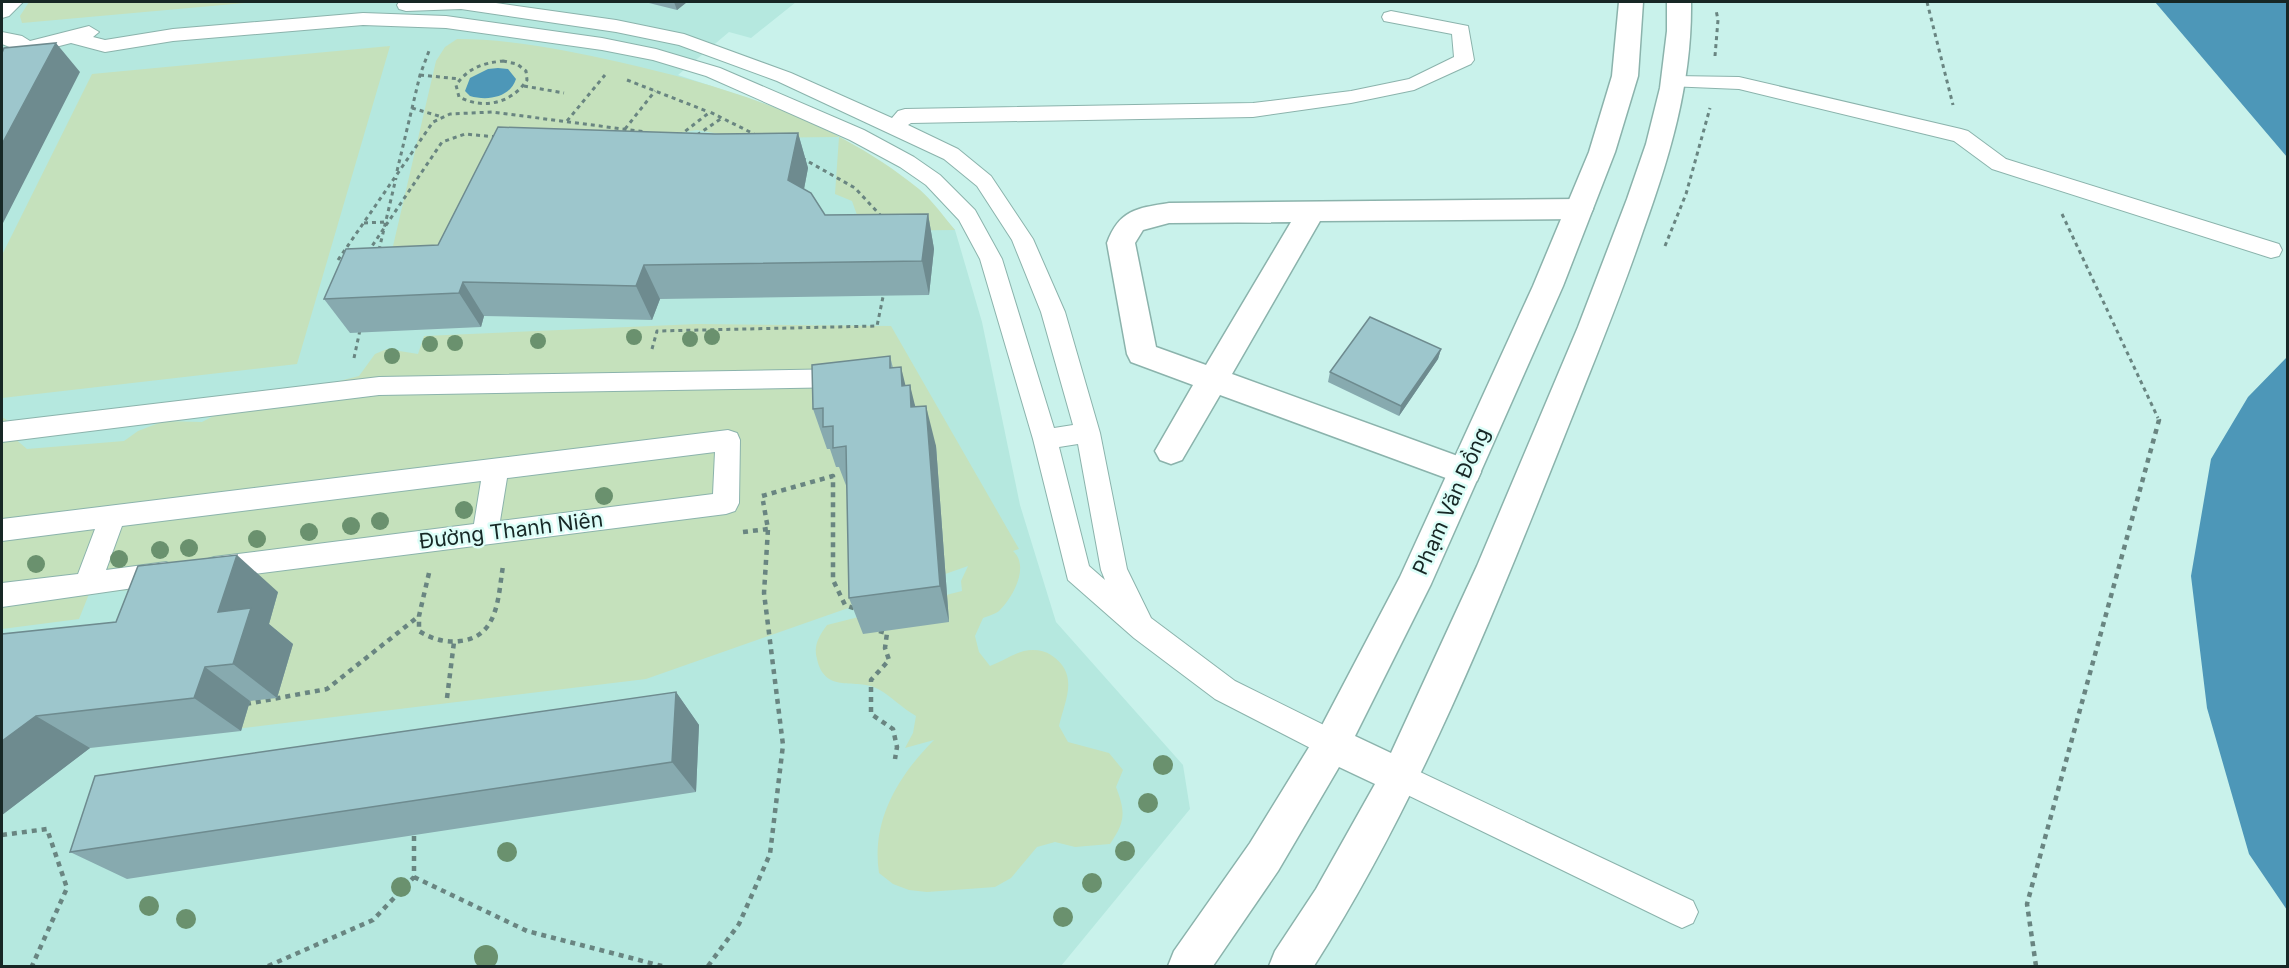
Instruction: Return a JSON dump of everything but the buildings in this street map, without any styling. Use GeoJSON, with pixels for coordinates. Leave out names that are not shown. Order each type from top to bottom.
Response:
{"type":"FeatureCollection","features":[{"type":"Feature","properties":{"kind":"main road","name":"Phạm Văn Đồng"},"geometry":{"type":"LineString","coordinates":[[1189,966],[1264,857],[1332,744],[1414,584],[1548,286],[1602,153],[1625,76],[1631,2]]}},
{"type":"Feature","properties":{"kind":"main road"},"geometry":{"type":"LineString","coordinates":[[1290,966],[1327,912],[1401,777],[1477,608],[1605,298],[1656,158],[1675,82],[1680,33],[1679,2]]}},
{"type":"Feature","properties":{"kind":"main road"},"geometry":{"type":"LineString","coordinates":[[1465,472],[1142,354],[1121,243],[1125,230],[1135,221],[1168,213],[1579,208]]}},
{"type":"Feature","properties":{"kind":"main road"},"geometry":{"type":"LineString","coordinates":[[1171,451],[1311,212]]}},
{"type":"Feature","properties":{"kind":"main road"},"geometry":{"type":"LineString","coordinates":[[1332,744],[1401,777]]}},
{"type":"Feature","properties":{"kind":"lane"},"geometry":{"type":"LineString","coordinates":[[2,12],[14,2]]}},
{"type":"Feature","properties":{"kind":"lane"},"geometry":{"type":"LineString","coordinates":[[2,38],[15,40],[27,48],[87,32],[163,22],[349,6],[461,3],[616,26],[684,40],[784,77],[934,145],[951,154],[984,181],[1022,239],[1053,312],[1088,433],[1114,570],[1144,629]]}},
{"type":"Feature","properties":{"kind":"lane"},"geometry":{"type":"LineString","coordinates":[[895,128],[905,116],[1253,110],[1351,97],[1414,84],[1464,60],[1461,30],[1391,17]]}},
{"type":"Feature","properties":{"kind":"lane"},"geometry":{"type":"LineString","coordinates":[[72,37],[105,46],[173,35],[363,19],[446,22],[602,44],[656,55],[713,72],[856,135],[907,162],[933,180],[967,215],[991,260],[1045,439],[1077,572],[1144,629],[1225,690],[1332,744]]}},
{"type":"Feature","properties":{"kind":"lane"},"geometry":{"type":"LineString","coordinates":[[602,44],[616,26]]}},
{"type":"Feature","properties":{"kind":"lane"},"geometry":{"type":"LineString","coordinates":[[2,86],[27,63],[27,48]]}},
{"type":"Feature","properties":{"kind":"lane"},"geometry":{"type":"LineString","coordinates":[[765,95],[784,77]]}},
{"type":"Feature","properties":{"kind":"lane"},"geometry":{"type":"LineString","coordinates":[[1675,82],[1739,83],[1961,136],[1999,164],[2271,250]]}},
{"type":"Feature","properties":{"kind":"lane"},"geometry":{"type":"LineString","coordinates":[[907,162],[934,145]]}},
{"type":"Feature","properties":{"kind":"lane"},"geometry":{"type":"LineString","coordinates":[[2,432],[379,386],[856,378]]}},
{"type":"Feature","properties":{"kind":"lane"},"geometry":{"type":"LineString","coordinates":[[1045,439],[1088,433]]}},
{"type":"Feature","properties":{"kind":"lane","name":"Đường Thanh Niên"},"geometry":{"type":"LineString","coordinates":[[2,595],[726,503],[728,441],[496,469]]}},
{"type":"Feature","properties":{"kind":"lane"},"geometry":{"type":"LineString","coordinates":[[2,530],[496,469],[485,534]]}},
{"type":"Feature","properties":{"kind":"lane"},"geometry":{"type":"LineString","coordinates":[[87,584],[113,516]]}},
{"type":"Feature","properties":{"kind":"lane"},"geometry":{"type":"LineString","coordinates":[[1401,777],[1682,912]]}},
{"type":"Feature","properties":{"kind":"path"},"geometry":{"type":"LineString","coordinates":[[1927,2],[1961,136]]}},
{"type":"Feature","properties":{"kind":"path"},"geometry":{"type":"LineString","coordinates":[[377,260],[420,75],[435,34],[446,22]]}},
{"type":"Feature","properties":{"kind":"path"},"geometry":{"type":"LineString","coordinates":[[495,62],[511,62],[526,71],[524,86],[511,97],[481,104],[459,97],[456,85],[460,79],[478,66],[495,62]]}},
{"type":"Feature","properties":{"kind":"path"},"geometry":{"type":"LineString","coordinates":[[420,75],[460,79]]}},
{"type":"Feature","properties":{"kind":"path"},"geometry":{"type":"LineString","coordinates":[[567,122],[604,75]]}},
{"type":"Feature","properties":{"kind":"path"},"geometry":{"type":"LineString","coordinates":[[524,86],[564,93]]}},
{"type":"Feature","properties":{"kind":"path"},"geometry":{"type":"LineString","coordinates":[[625,129],[655,91]]}},
{"type":"Feature","properties":{"kind":"path"},"geometry":{"type":"LineString","coordinates":[[412,108],[443,117]]}},
{"type":"Feature","properties":{"kind":"path"},"geometry":{"type":"LineString","coordinates":[[346,259],[338,260],[433,123],[443,117],[466,112],[492,112],[657,133]]}},
{"type":"Feature","properties":{"kind":"path"},"geometry":{"type":"LineString","coordinates":[[685,137],[678,136],[710,112],[762,138]]}},
{"type":"Feature","properties":{"kind":"path"},"geometry":{"type":"LineString","coordinates":[[691,139],[722,118]]}},
{"type":"Feature","properties":{"kind":"path"},"geometry":{"type":"LineString","coordinates":[[364,258],[442,142],[465,134],[501,137]]}},
{"type":"Feature","properties":{"kind":"path"},"geometry":{"type":"LineString","coordinates":[[402,151],[414,150]]}},
{"type":"Feature","properties":{"kind":"path"},"geometry":{"type":"LineString","coordinates":[[793,153],[855,188],[887,224]]}},
{"type":"Feature","properties":{"kind":"path"},"geometry":{"type":"LineString","coordinates":[[2036,966],[2027,904],[2159,420],[2046,178]]}},
{"type":"Feature","properties":{"kind":"path"},"geometry":{"type":"LineString","coordinates":[[387,189],[394,188]]}},
{"type":"Feature","properties":{"kind":"path"},"geometry":{"type":"LineString","coordinates":[[363,223],[385,222]]}},
{"type":"Feature","properties":{"kind":"path"},"geometry":{"type":"LineString","coordinates":[[652,350],[657,331],[877,326],[884,290],[893,290]]}},
{"type":"Feature","properties":{"kind":"path"},"geometry":{"type":"LineString","coordinates":[[351,368],[362,325]]}},
{"type":"Feature","properties":{"kind":"path"},"geometry":{"type":"LineString","coordinates":[[762,496],[833,476],[833,580],[845,605],[860,611]]}},
{"type":"Feature","properties":{"kind":"path"},"geometry":{"type":"LineString","coordinates":[[708,966],[739,924],[770,854],[783,746],[764,593],[768,529],[762,496],[757,486]]}},
{"type":"Feature","properties":{"kind":"path"},"geometry":{"type":"LineString","coordinates":[[429,572],[419,616],[419,632],[430,640],[454,642],[477,636],[490,625],[503,563]]}},
{"type":"Feature","properties":{"kind":"path"},"geometry":{"type":"LineString","coordinates":[[245,704],[327,689],[419,616]]}},
{"type":"Feature","properties":{"kind":"path"},"geometry":{"type":"LineString","coordinates":[[870,629],[887,633],[885,648],[889,660],[871,680],[872,714],[893,729],[897,747],[895,759]]}},
{"type":"Feature","properties":{"kind":"path"},"geometry":{"type":"LineString","coordinates":[[447,698],[454,642]]}},
{"type":"Feature","properties":{"kind":"path"},"geometry":{"type":"LineString","coordinates":[[2,835],[47,830],[67,888],[32,966]]}},
{"type":"Feature","properties":{"kind":"path"},"geometry":{"type":"LineString","coordinates":[[268,966],[373,920],[414,877],[414,835]]}},
{"type":"Feature","properties":{"kind":"path"},"geometry":{"type":"LineString","coordinates":[[414,877],[527,931],[662,966]]}},
{"type":"Feature","properties":{"kind":"shaded area"},"geometry":{"type":"Polygon","coordinates":[[[2,2],[796,2],[751,38],[729,32],[678,75],[772,106],[825,128],[921,191],[955,230],[982,322],[1020,505],[1056,622],[1183,765],[1190,809],[1061,966],[2,966],[2,2]]]}},
{"type":"Feature","properties":{"kind":"shaded area"},"geometry":{"type":"Polygon","coordinates":[[[29,2],[257,2],[22,23],[20,16],[29,2]]]}},
{"type":"Feature","properties":{"kind":"shaded area"},"geometry":{"type":"Polygon","coordinates":[[[457,39],[538,46],[659,71],[777,108],[839,137],[743,138],[697,130],[570,150],[463,248],[387,272],[436,61],[445,47],[457,39]]]}},
{"type":"Feature","properties":{"kind":"shaded area"},"geometry":{"type":"Polygon","coordinates":[[[390,46],[297,364],[2,398],[2,255],[92,74],[390,46]]]}},
{"type":"Feature","properties":{"kind":"shaded area"},"geometry":{"type":"Polygon","coordinates":[[[839,137],[886,164],[919,189],[955,230],[855,231],[857,215],[852,201],[835,194],[839,137]]]}},
{"type":"Feature","properties":{"kind":"shaded area"},"geometry":{"type":"Polygon","coordinates":[[[697,324],[891,326],[1019,549],[1013,551],[1020,565],[1018,581],[1000,610],[983,618],[975,636],[979,652],[990,666],[1020,652],[1031,650],[1048,653],[1060,662],[1068,679],[1068,688],[1059,726],[1068,742],[1109,753],[1123,770],[1116,787],[1122,811],[1121,823],[1110,844],[1075,847],[1055,842],[1037,847],[1011,878],[995,887],[927,892],[909,890],[893,884],[879,873],[879,835],[890,800],[909,769],[934,740],[905,748],[913,733],[916,716],[878,689],[860,684],[842,683],[827,677],[821,670],[817,659],[818,641],[827,625],[962,591],[961,581],[968,566],[646,679],[203,733],[230,580],[89,594],[79,619],[2,629],[2,417],[7,420],[13,437],[27,449],[124,441],[138,431],[164,421],[202,422],[225,410],[359,376],[375,354],[387,349],[418,354],[424,336],[697,324]]]}},
{"type":"Feature","properties":{"kind":"water"},"geometry":{"type":"Polygon","coordinates":[[[2155,2],[2287,2],[2287,157],[2155,2]]]}},
{"type":"Feature","properties":{"kind":"water"},"geometry":{"type":"Polygon","coordinates":[[[488,69],[508,69],[516,79],[509,90],[490,98],[470,96],[465,91],[470,78],[488,69]]]}},
{"type":"Feature","properties":{"kind":"water"},"geometry":{"type":"Polygon","coordinates":[[[2287,357],[2287,910],[2249,854],[2207,708],[2191,576],[2211,459],[2248,397],[2287,357]]]}}]}
